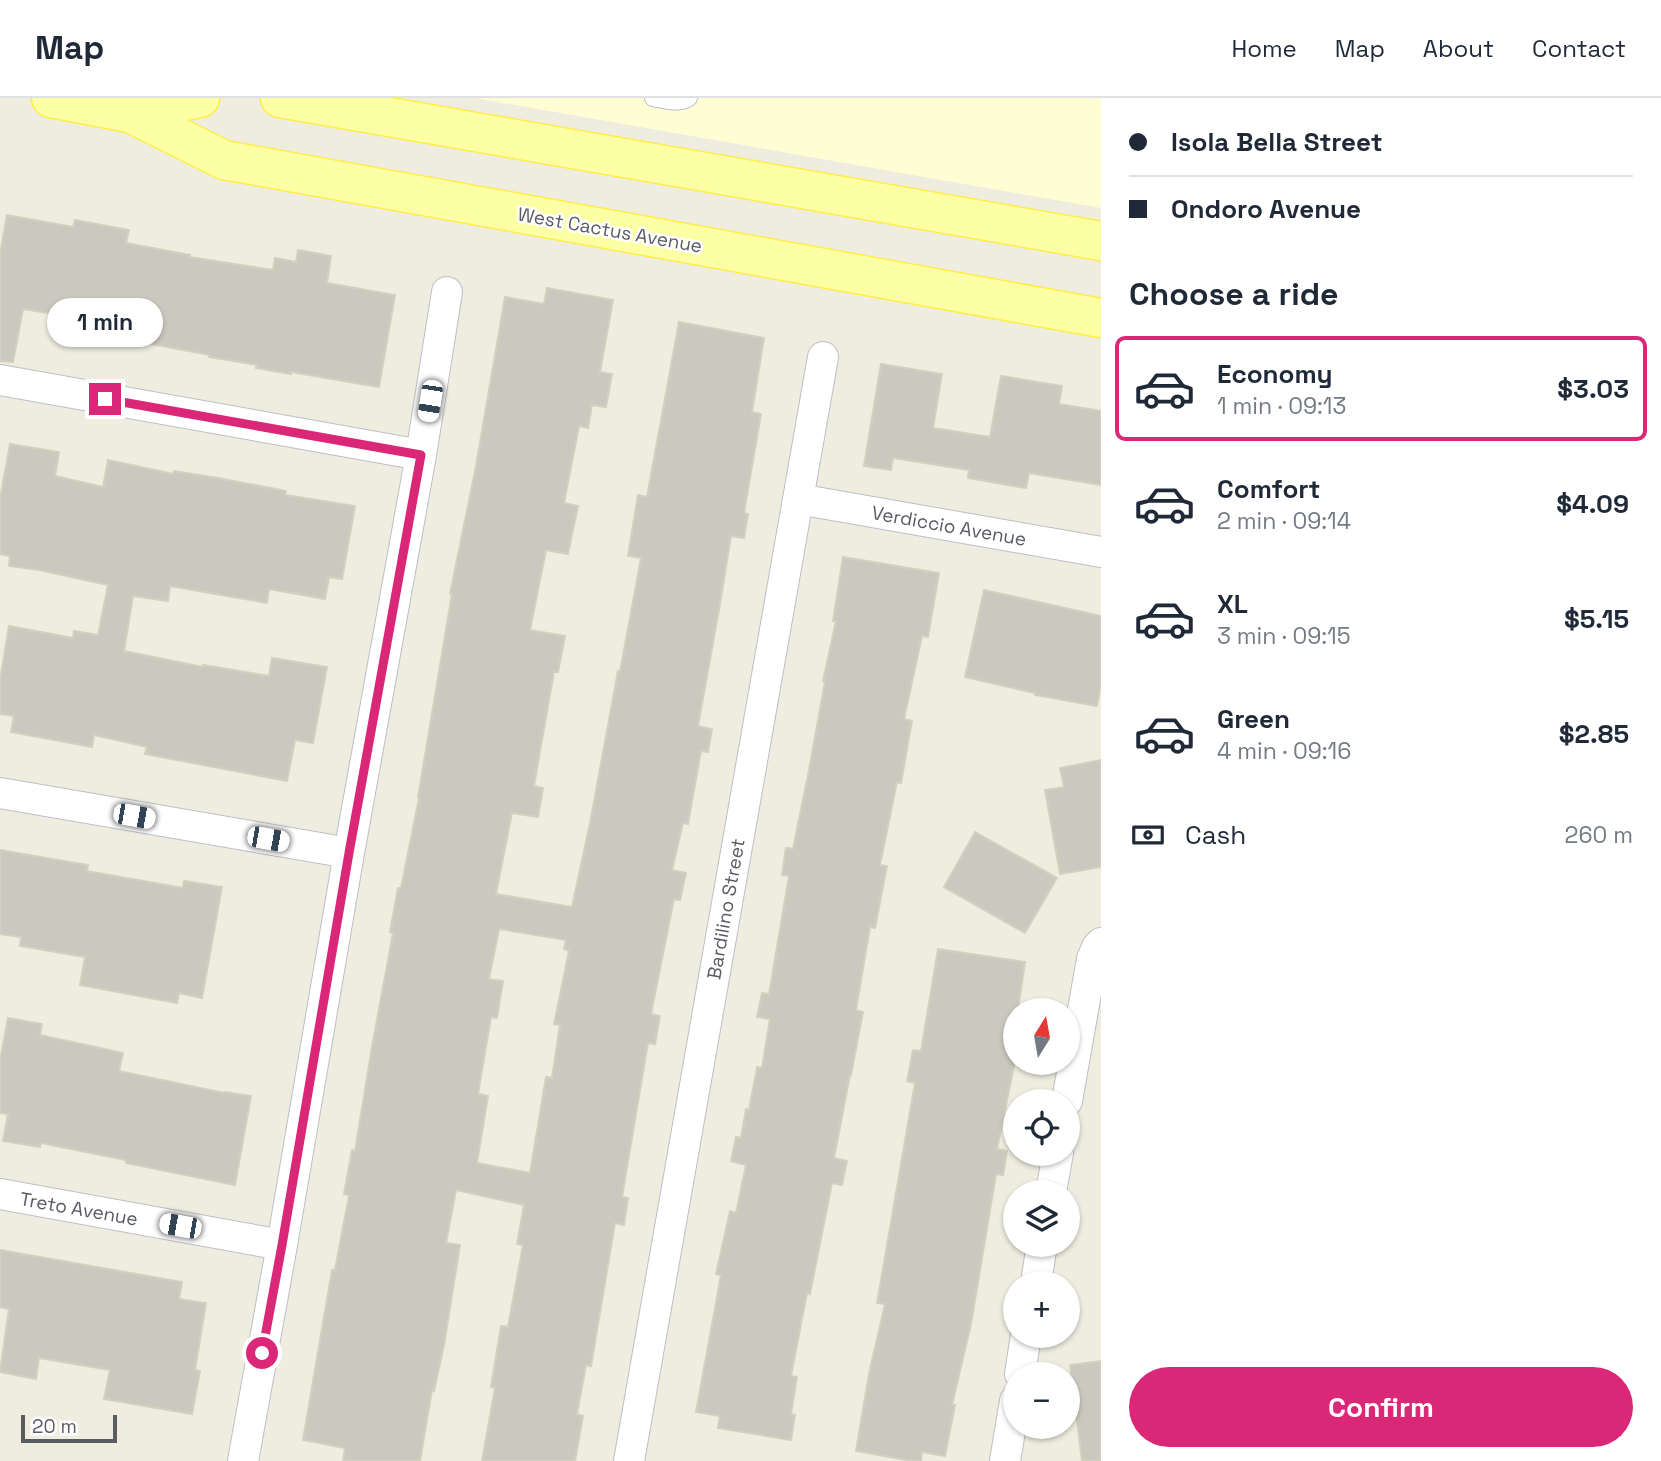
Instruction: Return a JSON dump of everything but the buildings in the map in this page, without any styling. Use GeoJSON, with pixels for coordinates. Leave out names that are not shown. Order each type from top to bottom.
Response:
{"type":"FeatureCollection","features":[{"type":"Feature","properties":{"kind":"main road","name":"West Cactus Avenue"},"geometry":{"type":"LineString","coordinates":[[51,98],[131,105],[200,98]]}},
{"type":"Feature","properties":{"kind":"main road"},"geometry":{"type":"LineString","coordinates":[[280,98],[1101,241]]}},
{"type":"Feature","properties":{"kind":"main road","name":"West Cactus Avenue"},"geometry":{"type":"LineString","coordinates":[[131,105],[223,160],[1101,318]]}},
{"type":"Feature","properties":{"kind":"street"},"geometry":{"type":"LineString","coordinates":[[243,1461],[421,455],[447,292]]}},
{"type":"Feature","properties":{"kind":"street","name":"Bardilino Street"},"geometry":{"type":"LineString","coordinates":[[629,1461],[823,357]]}},
{"type":"Feature","properties":{"kind":"street"},"geometry":{"type":"LineString","coordinates":[[0,380],[421,455]]}},
{"type":"Feature","properties":{"kind":"street","name":"Verdiccio Avenue"},"geometry":{"type":"LineString","coordinates":[[798,499],[1101,552]]}},
{"type":"Feature","properties":{"kind":"street"},"geometry":{"type":"LineString","coordinates":[[0,793],[349,853]]}},
{"type":"Feature","properties":{"kind":"street"},"geometry":{"type":"LineString","coordinates":[[1069,1089],[1092,958],[1101,943]]}},
{"type":"Feature","properties":{"kind":"street","name":"Treto Avenue"},"geometry":{"type":"LineString","coordinates":[[0,1194],[282,1245]]}},
{"type":"Feature","properties":{"kind":"street"},"geometry":{"type":"LineString","coordinates":[[1005,1461],[1009,1439]]}},
{"type":"Feature","properties":{"kind":"lane"},"geometry":{"type":"LineString","coordinates":[[653,98],[672,101],[689,98]]}},
{"type":"Feature","properties":{"kind":"shaded area"},"geometry":{"type":"Polygon","coordinates":[[[475,98],[1101,98],[1101,208],[475,98]]]}},
{"type":"Feature","properties":{"kind":"route"},"geometry":{"type":"LineString","coordinates":[[105,399],[421,455],[262,1353]]}}]}
